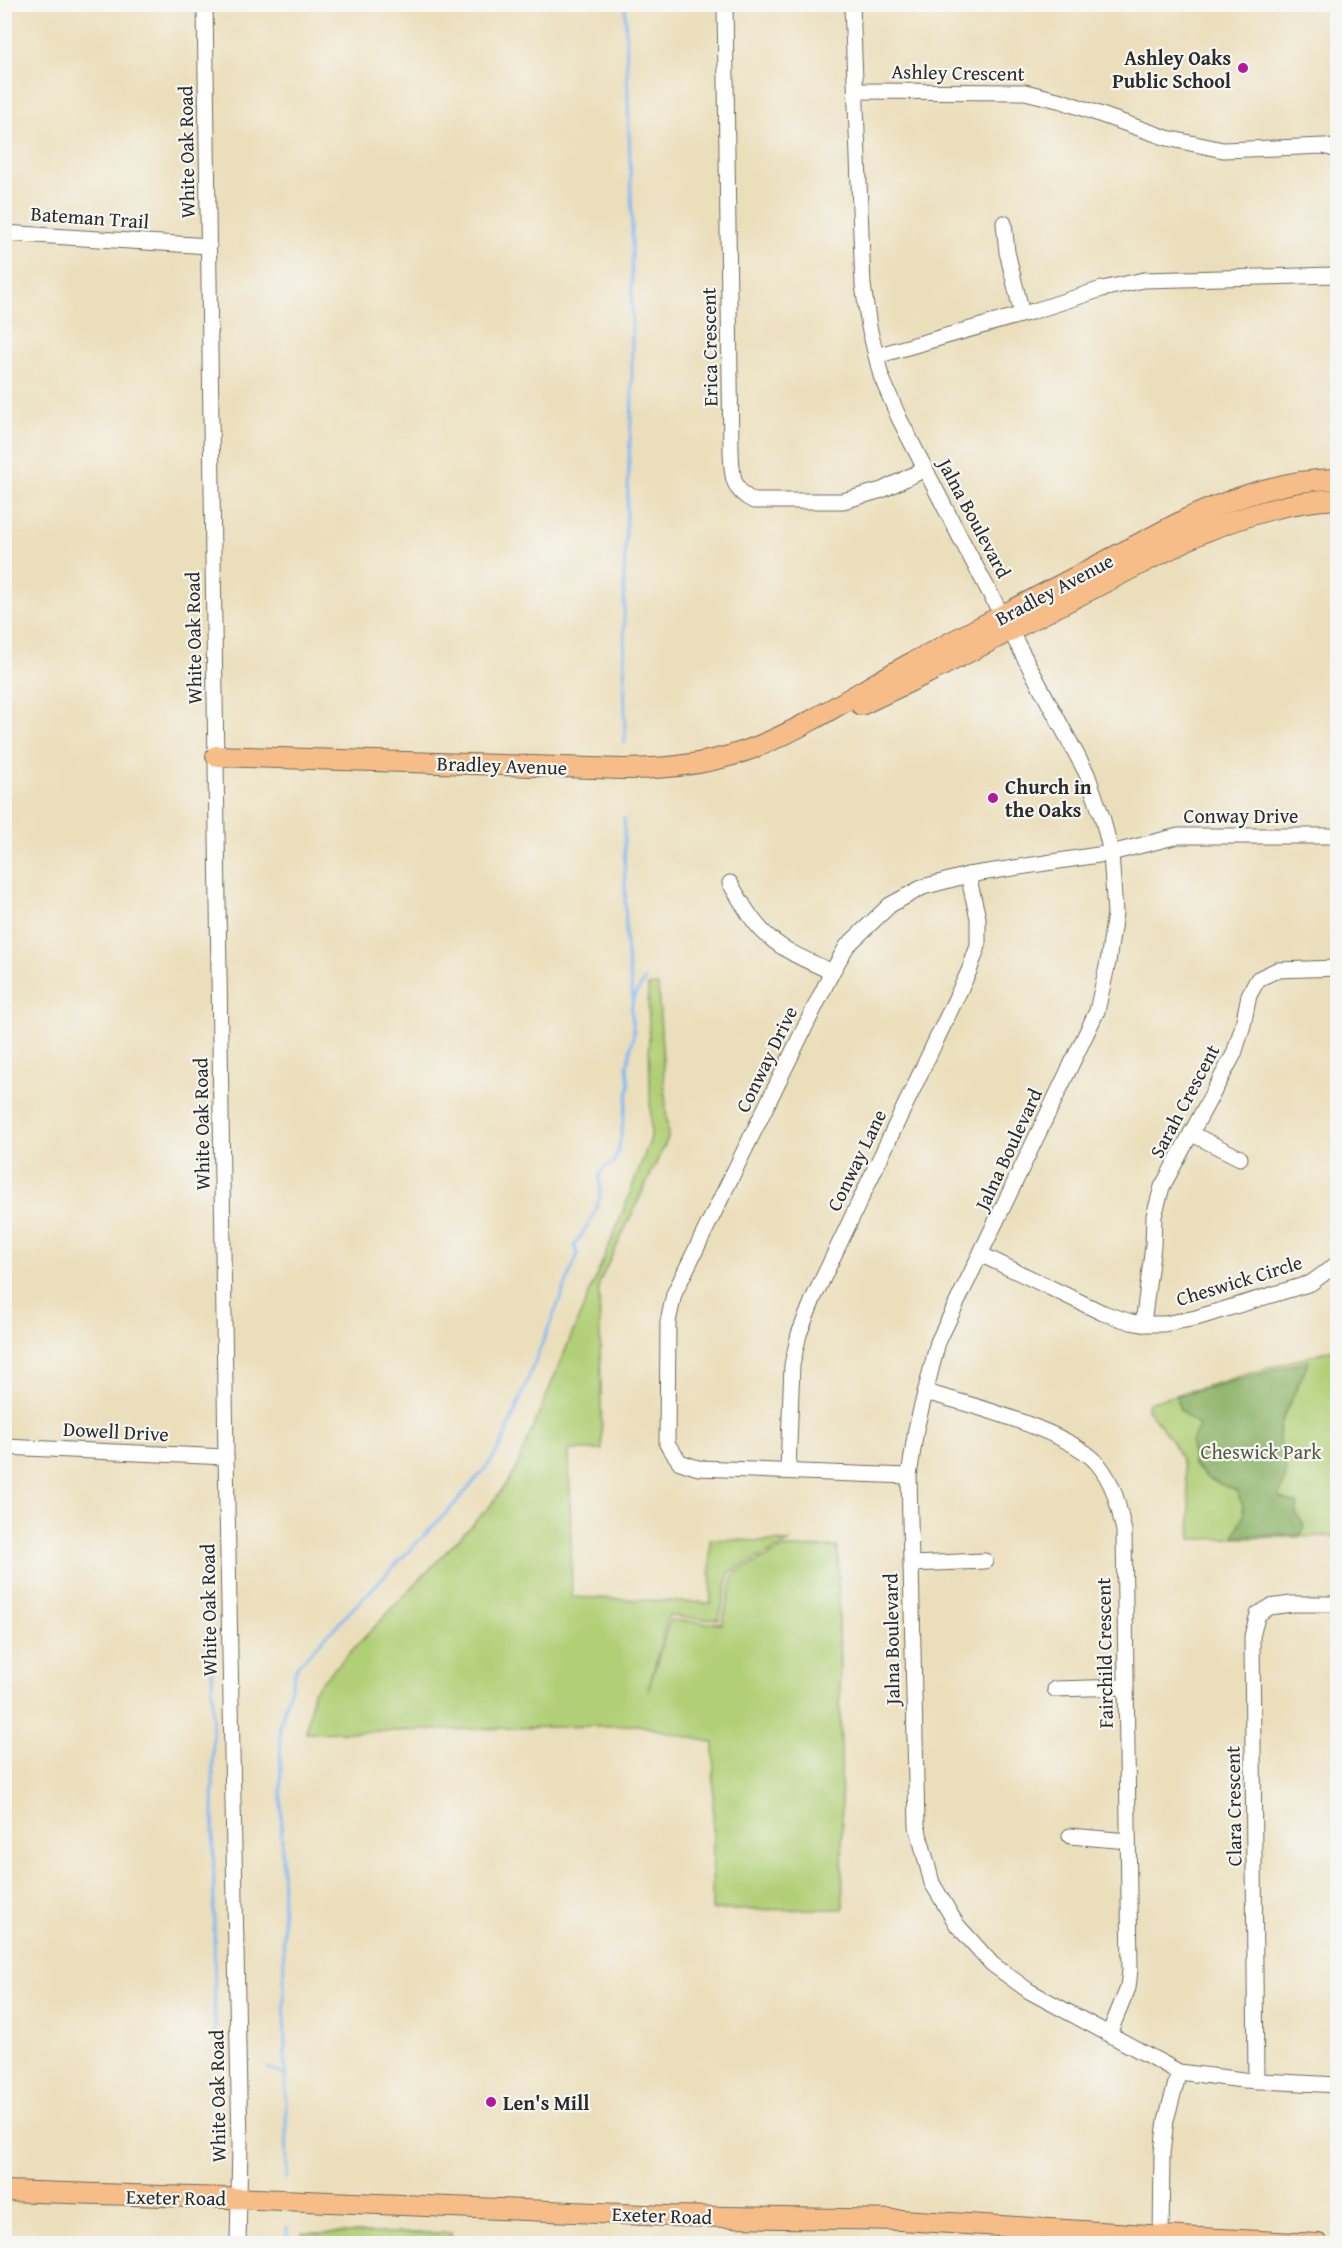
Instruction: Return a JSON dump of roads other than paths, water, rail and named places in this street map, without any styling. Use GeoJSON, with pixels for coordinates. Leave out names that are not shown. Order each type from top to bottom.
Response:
{"type":"FeatureCollection","features":[{"type":"Feature","properties":{"kind":"main road","name":"Bradley Avenue"},"geometry":{"type":"LineString","coordinates":[[216,756],[647,769],[721,758],[830,720],[928,673],[1006,623],[1188,518],[1232,498],[1321,479],[1338,479]]}},
{"type":"Feature","properties":{"kind":"main road","name":"Bradley Avenue"},"geometry":{"type":"LineString","coordinates":[[1006,623],[1230,521],[1281,507],[1338,498]]}},
{"type":"Feature","properties":{"kind":"main road","name":"Exeter Road"},"geometry":{"type":"LineString","coordinates":[[4,2191],[239,2198],[669,2216],[901,2220],[1161,2239],[1318,2244]]}},
{"type":"Feature","properties":{"kind":"street","name":"White Oak Road"},"geometry":{"type":"LineString","coordinates":[[205,4],[238,2244]]}},
{"type":"Feature","properties":{"kind":"street","name":"Erica Crescent"},"geometry":{"type":"LineString","coordinates":[[725,4],[732,475],[743,496],[754,501],[843,501],[882,490],[925,469]]}},
{"type":"Feature","properties":{"kind":"street","name":"Jalna Boulevard"},"geometry":{"type":"LineString","coordinates":[[852,4],[863,285],[869,327],[881,376],[925,469],[1087,774],[1103,820],[1111,853],[1115,914],[1108,962],[1097,1011],[938,1342],[916,1429],[909,1476],[917,1826],[932,1883],[957,1924],[992,1964],[1029,1991],[1179,2072],[1256,2081],[1338,2085]]}},
{"type":"Feature","properties":{"kind":"street","name":"Ashley Crescent"},"geometry":{"type":"LineString","coordinates":[[857,91],[1025,92],[1062,100],[1167,138],[1223,150],[1324,146],[1338,150]]}},
{"type":"Feature","properties":{"kind":"street"},"geometry":{"type":"LineString","coordinates":[[1004,223],[1007,252],[1022,314]]}},
{"type":"Feature","properties":{"kind":"street","name":"Bateman Trail"},"geometry":{"type":"LineString","coordinates":[[4,233],[209,246]]}},
{"type":"Feature","properties":{"kind":"street"},"geometry":{"type":"LineString","coordinates":[[876,357],[1102,289],[1144,280],[1338,274]]}},
{"type":"Feature","properties":{"kind":"street","name":"Conway Drive"},"geometry":{"type":"LineString","coordinates":[[909,1476],[698,1468],[680,1462],[667,1444],[668,1322],[674,1294],[832,972],[847,946],[890,905],[923,887],[968,875],[1111,853],[1178,836],[1338,836]]}},
{"type":"Feature","properties":{"kind":"street","name":"Conway Lane"},"geometry":{"type":"LineString","coordinates":[[788,1470],[792,1365],[799,1334],[814,1297],[969,971],[978,946],[978,918],[968,875]]}},
{"type":"Feature","properties":{"kind":"street"},"geometry":{"type":"LineString","coordinates":[[730,883],[753,919],[769,937],[789,951],[832,972]]}},
{"type":"Feature","properties":{"kind":"street","name":"Sarah Crescent"},"geometry":{"type":"LineString","coordinates":[[1143,1324],[1153,1246],[1154,1216],[1162,1187],[1234,1054],[1249,995],[1258,979],[1277,970],[1338,968]]}},
{"type":"Feature","properties":{"kind":"street"},"geometry":{"type":"LineString","coordinates":[[1192,1134],[1240,1158]]}},
{"type":"Feature","properties":{"kind":"street","name":"Cheswick Circle"},"geometry":{"type":"LineString","coordinates":[[981,1255],[1103,1313],[1143,1324],[1164,1324],[1196,1318],[1311,1283],[1338,1263]]}},
{"type":"Feature","properties":{"kind":"street","name":"Fairchild Crescent"},"geometry":{"type":"LineString","coordinates":[[925,1392],[1002,1414],[1077,1446],[1097,1462],[1115,1492],[1124,1532],[1124,1687],[1130,1970],[1128,1988],[1110,2034]]}},
{"type":"Feature","properties":{"kind":"street","name":"Dowell Drive"},"geometry":{"type":"LineString","coordinates":[[4,1447],[226,1457]]}},
{"type":"Feature","properties":{"kind":"street"},"geometry":{"type":"LineString","coordinates":[[911,1564],[985,1561]]}},
{"type":"Feature","properties":{"kind":"street","name":"Clara Crescent"},"geometry":{"type":"LineString","coordinates":[[1256,2081],[1252,1636],[1258,1614],[1270,1607],[1291,1604],[1338,1604]]}},
{"type":"Feature","properties":{"kind":"street"},"geometry":{"type":"LineString","coordinates":[[1055,1689],[1124,1687]]}},
{"type":"Feature","properties":{"kind":"street"},"geometry":{"type":"LineString","coordinates":[[1070,1836],[1128,1841]]}},
{"type":"Feature","properties":{"kind":"street"},"geometry":{"type":"LineString","coordinates":[[1161,2239],[1162,2153],[1166,2120],[1179,2072]]}},
{"type":"Feature","properties":{"kind":"waterway"},"geometry":{"type":"LineString","coordinates":[[625,4],[632,223],[632,396],[624,578],[625,743]]}},
{"type":"Feature","properties":{"kind":"waterway"},"geometry":{"type":"LineString","coordinates":[[287,2178],[280,1724],[297,1666],[450,1509],[490,1463],[504,1439],[578,1254],[574,1246],[598,1205],[599,1176],[605,1167],[614,1163],[619,1147],[629,1086],[627,1066],[634,1032],[631,1009],[633,1001],[626,945],[624,819]]}},
{"type":"Feature","properties":{"kind":"waterway"},"geometry":{"type":"LineString","coordinates":[[633,999],[645,979]]}},
{"type":"Feature","properties":{"kind":"waterway"},"geometry":{"type":"LineString","coordinates":[[212,1654],[215,2043]]}},
{"type":"Feature","properties":{"kind":"waterway"},"geometry":{"type":"LineString","coordinates":[[268,2068],[286,2076]]}},
{"type":"Feature","properties":{"kind":"waterway"},"geometry":{"type":"LineString","coordinates":[[287,2227],[287,2244]]}},
{"type":"Feature","properties":{"kind":"place","name":"Ashley Oaks Public School"},"geometry":{"type":"Point","coordinates":[1243,68]}},
{"type":"Feature","properties":{"kind":"place","name":"Church in the Oaks"},"geometry":{"type":"Point","coordinates":[993,798]}},
{"type":"Feature","properties":{"kind":"place","name":"Len's Mill"},"geometry":{"type":"Point","coordinates":[491,2102]}},
{"type":"Feature","properties":{"kind":"park label","name":"Cheswick Park"},"geometry":{"type":"Point","coordinates":[1261,1451]}}]}
